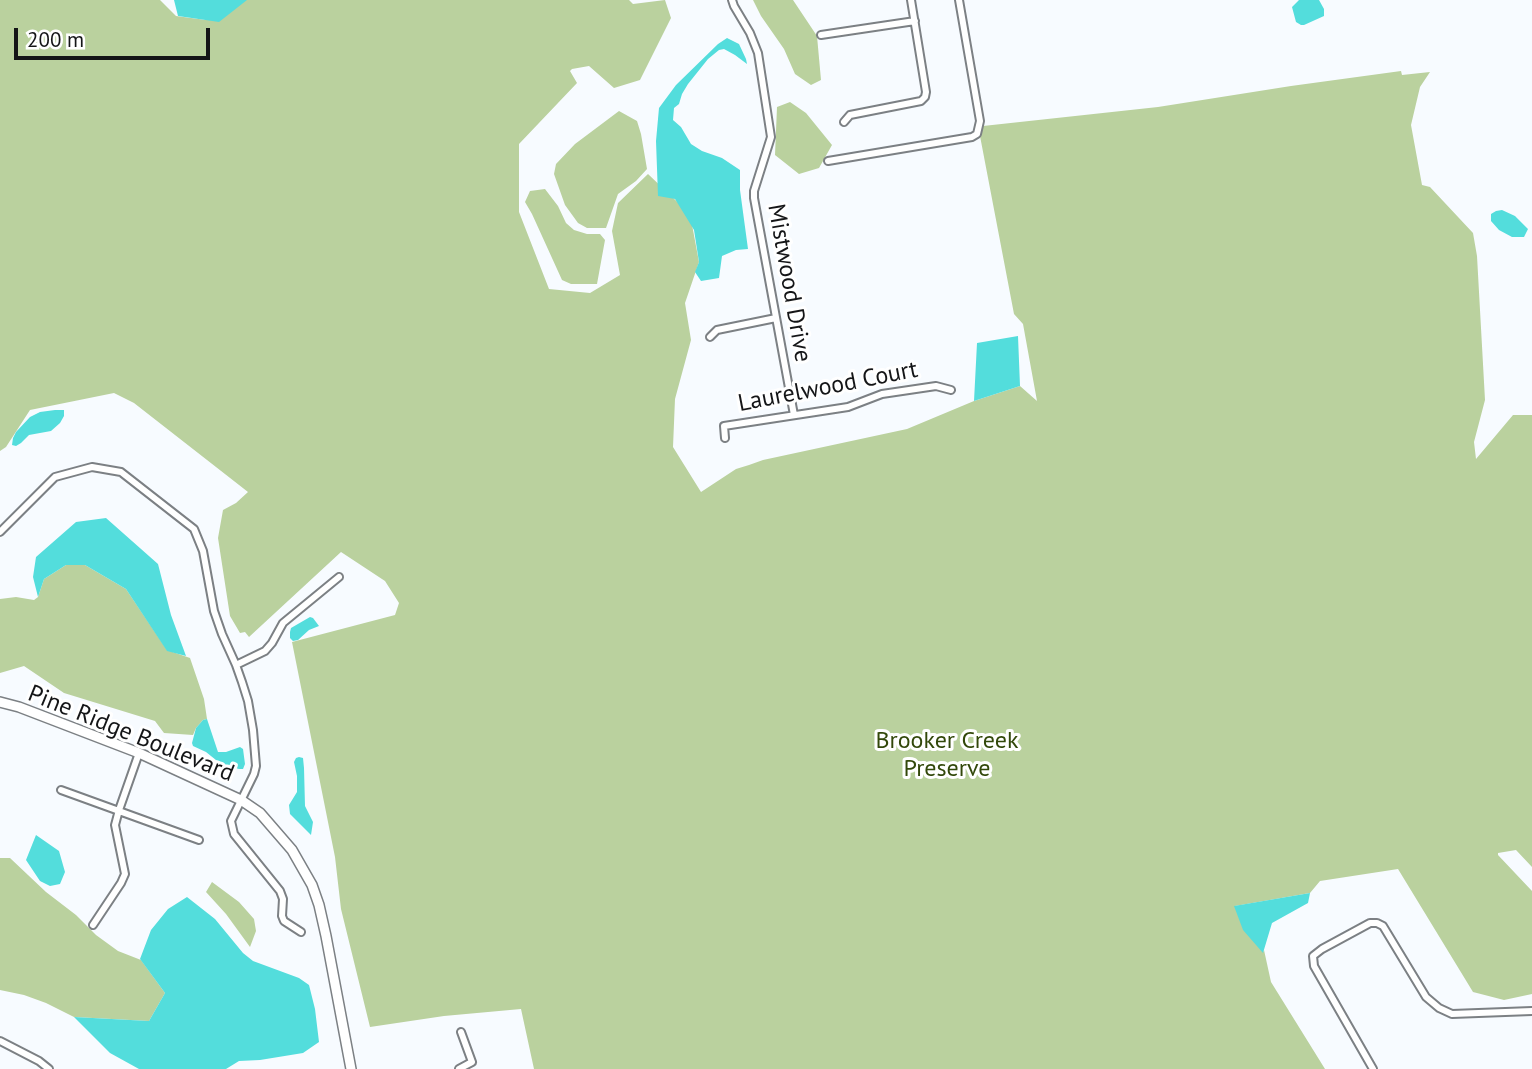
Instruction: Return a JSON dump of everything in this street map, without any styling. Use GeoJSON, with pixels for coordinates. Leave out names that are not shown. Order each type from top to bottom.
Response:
{"type":"FeatureCollection","features":[{"type":"Feature","properties":{"kind":"street","name":"Mistwood Drive"},"geometry":{"type":"LineString","coordinates":[[732,0],[758,53],[771,137],[754,198],[794,415]]}},
{"type":"Feature","properties":{"kind":"street"},"geometry":{"type":"LineString","coordinates":[[844,122],[850,115],[920,102],[925,97],[911,0]]}},
{"type":"Feature","properties":{"kind":"street"},"geometry":{"type":"LineString","coordinates":[[828,161],[977,134],[980,121],[959,0]]}},
{"type":"Feature","properties":{"kind":"street"},"geometry":{"type":"LineString","coordinates":[[821,35],[915,21]]}},
{"type":"Feature","properties":{"kind":"street"},"geometry":{"type":"LineString","coordinates":[[710,338],[718,330],[776,318]]}},
{"type":"Feature","properties":{"kind":"street","name":"Laurelwood Court"},"geometry":{"type":"LineString","coordinates":[[725,438],[724,426],[848,407],[882,394],[936,386],[951,390]]}},
{"type":"Feature","properties":{"kind":"street"},"geometry":{"type":"LineString","coordinates":[[0,533],[55,477],[92,467],[121,472],[194,529],[203,551],[214,611],[248,701],[253,730],[256,766],[231,821],[234,834],[280,891],[284,921],[301,932]]}},
{"type":"Feature","properties":{"kind":"street"},"geometry":{"type":"LineString","coordinates":[[236,665],[265,651],[283,623],[339,577]]}},
{"type":"Feature","properties":{"kind":"street","name":"Pine Ridge Boulevard"},"geometry":{"type":"LineString","coordinates":[[0,702],[139,753],[241,800],[260,813],[292,850],[312,884],[326,936],[351,1069]]}},
{"type":"Feature","properties":{"kind":"street"},"geometry":{"type":"LineString","coordinates":[[93,925],[125,874],[115,825],[139,753]]}},
{"type":"Feature","properties":{"kind":"street"},"geometry":{"type":"LineString","coordinates":[[61,790],[199,840]]}},
{"type":"Feature","properties":{"kind":"street"},"geometry":{"type":"LineString","coordinates":[[1373,1069],[1314,965],[1313,956],[1322,948],[1370,923],[1383,926],[1426,997],[1439,1008],[1452,1014],[1532,1012]]}},
{"type":"Feature","properties":{"kind":"street"},"geometry":{"type":"LineString","coordinates":[[459,1069],[472,1062],[461,1032]]}},
{"type":"Feature","properties":{"kind":"street"},"geometry":{"type":"LineString","coordinates":[[0,1041],[49,1069]]}},
{"type":"Feature","properties":{"kind":"green space","name":"Brooker Creek Preserve"},"geometry":{"type":"Polygon","coordinates":[[[0,0],[160,0],[176,16],[206,20],[217,0],[629,0],[633,4],[665,0],[671,18],[640,80],[614,88],[589,66],[572,69],[570,71],[577,83],[519,144],[519,212],[549,289],[590,293],[620,275],[612,231],[618,203],[648,174],[690,214],[699,262],[685,303],[691,340],[675,399],[673,447],[701,492],[736,469],[763,460],[907,429],[974,401],[1020,386],[1037,401],[1023,324],[1014,314],[980,136],[983,126],[1158,107],[1401,71],[1402,75],[1430,72],[1420,87],[1411,125],[1422,185],[1430,187],[1473,233],[1477,256],[1485,400],[1474,442],[1476,459],[1513,415],[1532,415],[1532,867],[1516,850],[1498,855],[1532,891],[1532,994],[1504,1000],[1473,992],[1398,869],[1320,881],[1310,893],[1235,906],[1263,952],[1264,950],[1271,982],[1325,1069],[534,1069],[521,1009],[444,1016],[370,1027],[341,909],[335,857],[292,642],[395,615],[399,603],[385,581],[341,552],[249,637],[245,632],[240,633],[230,616],[218,538],[223,510],[248,492],[134,403],[114,393],[30,410],[6,447],[0,451],[0,0]]]}},
{"type":"Feature","properties":{"kind":"green space"},"geometry":{"type":"Polygon","coordinates":[[[753,0],[793,0],[817,36],[821,80],[811,85],[795,74],[784,49],[753,0]]]}},
{"type":"Feature","properties":{"kind":"green space"},"geometry":{"type":"Polygon","coordinates":[[[790,102],[806,113],[832,145],[819,168],[799,174],[775,155],[777,107],[790,102]]]}},
{"type":"Feature","properties":{"kind":"green space"},"geometry":{"type":"Polygon","coordinates":[[[619,111],[637,121],[647,169],[618,194],[606,228],[587,228],[578,223],[565,205],[554,174],[556,164],[575,144],[619,111]]]}},
{"type":"Feature","properties":{"kind":"green space"},"geometry":{"type":"Polygon","coordinates":[[[545,189],[558,206],[566,223],[574,230],[600,234],[605,240],[597,284],[571,284],[562,280],[525,202],[530,191],[545,189]]]}},
{"type":"Feature","properties":{"kind":"green space"},"geometry":{"type":"Polygon","coordinates":[[[66,565],[85,565],[126,589],[167,650],[190,658],[204,699],[207,719],[196,728],[193,735],[164,733],[155,721],[64,693],[24,666],[0,673],[0,599],[16,597],[34,600],[38,597],[44,579],[66,565]]]}},
{"type":"Feature","properties":{"kind":"green space"},"geometry":{"type":"Polygon","coordinates":[[[0,858],[10,858],[46,892],[118,951],[141,960],[165,993],[149,1021],[74,1017],[46,1003],[0,990],[0,858]]]}},
{"type":"Feature","properties":{"kind":"green space"},"geometry":{"type":"Polygon","coordinates":[[[212,882],[239,902],[254,919],[256,931],[250,947],[206,892],[212,882]]]}},
{"type":"Feature","properties":{"kind":"water"},"geometry":{"type":"Polygon","coordinates":[[[174,0],[247,0],[219,22],[178,16],[174,0]]]}},
{"type":"Feature","properties":{"kind":"water"},"geometry":{"type":"Polygon","coordinates":[[[1299,0],[1319,0],[1324,16],[1304,25],[1296,22],[1292,7],[1299,0]]]}},
{"type":"Feature","properties":{"kind":"water"},"geometry":{"type":"Polygon","coordinates":[[[727,38],[739,44],[747,64],[724,49],[719,50],[688,84],[679,104],[674,108],[673,120],[681,127],[691,144],[722,158],[740,170],[748,249],[736,250],[722,256],[719,278],[701,281],[695,272],[699,262],[694,230],[675,199],[658,196],[656,141],[659,108],[676,85],[727,38]]]}},
{"type":"Feature","properties":{"kind":"water"},"geometry":{"type":"Polygon","coordinates":[[[1502,210],[1515,216],[1528,229],[1524,237],[1512,237],[1499,230],[1491,221],[1491,214],[1502,210]]]}},
{"type":"Feature","properties":{"kind":"water"},"geometry":{"type":"Polygon","coordinates":[[[1018,336],[1020,386],[974,401],[977,343],[1018,336]]]}},
{"type":"Feature","properties":{"kind":"water"},"geometry":{"type":"Polygon","coordinates":[[[64,410],[64,416],[51,431],[29,435],[16,446],[12,445],[16,432],[30,417],[40,412],[64,410]]]}},
{"type":"Feature","properties":{"kind":"water"},"geometry":{"type":"Polygon","coordinates":[[[106,518],[158,564],[171,615],[186,656],[167,651],[126,589],[85,565],[66,565],[44,579],[38,597],[33,577],[36,557],[76,522],[106,518]]]}},
{"type":"Feature","properties":{"kind":"water"},"geometry":{"type":"Polygon","coordinates":[[[310,617],[319,626],[293,641],[290,638],[291,628],[310,617]]]}},
{"type":"Feature","properties":{"kind":"water"},"geometry":{"type":"Polygon","coordinates":[[[207,719],[218,752],[240,747],[243,749],[243,769],[221,764],[193,746],[196,728],[207,719]]]}},
{"type":"Feature","properties":{"kind":"water"},"geometry":{"type":"Polygon","coordinates":[[[299,757],[303,758],[305,806],[313,822],[311,835],[290,814],[289,805],[297,792],[294,762],[299,757]]]}},
{"type":"Feature","properties":{"kind":"water"},"geometry":{"type":"Polygon","coordinates":[[[36,835],[59,851],[65,872],[60,884],[50,886],[40,881],[26,860],[36,835]]]}},
{"type":"Feature","properties":{"kind":"water"},"geometry":{"type":"Polygon","coordinates":[[[1310,893],[1308,903],[1272,923],[1263,953],[1243,930],[1234,906],[1310,893]]]}},
{"type":"Feature","properties":{"kind":"water"},"geometry":{"type":"Polygon","coordinates":[[[187,897],[215,919],[253,961],[299,978],[309,985],[319,1042],[303,1053],[239,1061],[226,1069],[139,1069],[110,1053],[74,1017],[149,1021],[165,993],[140,959],[151,930],[168,909],[187,897]]]}}]}
